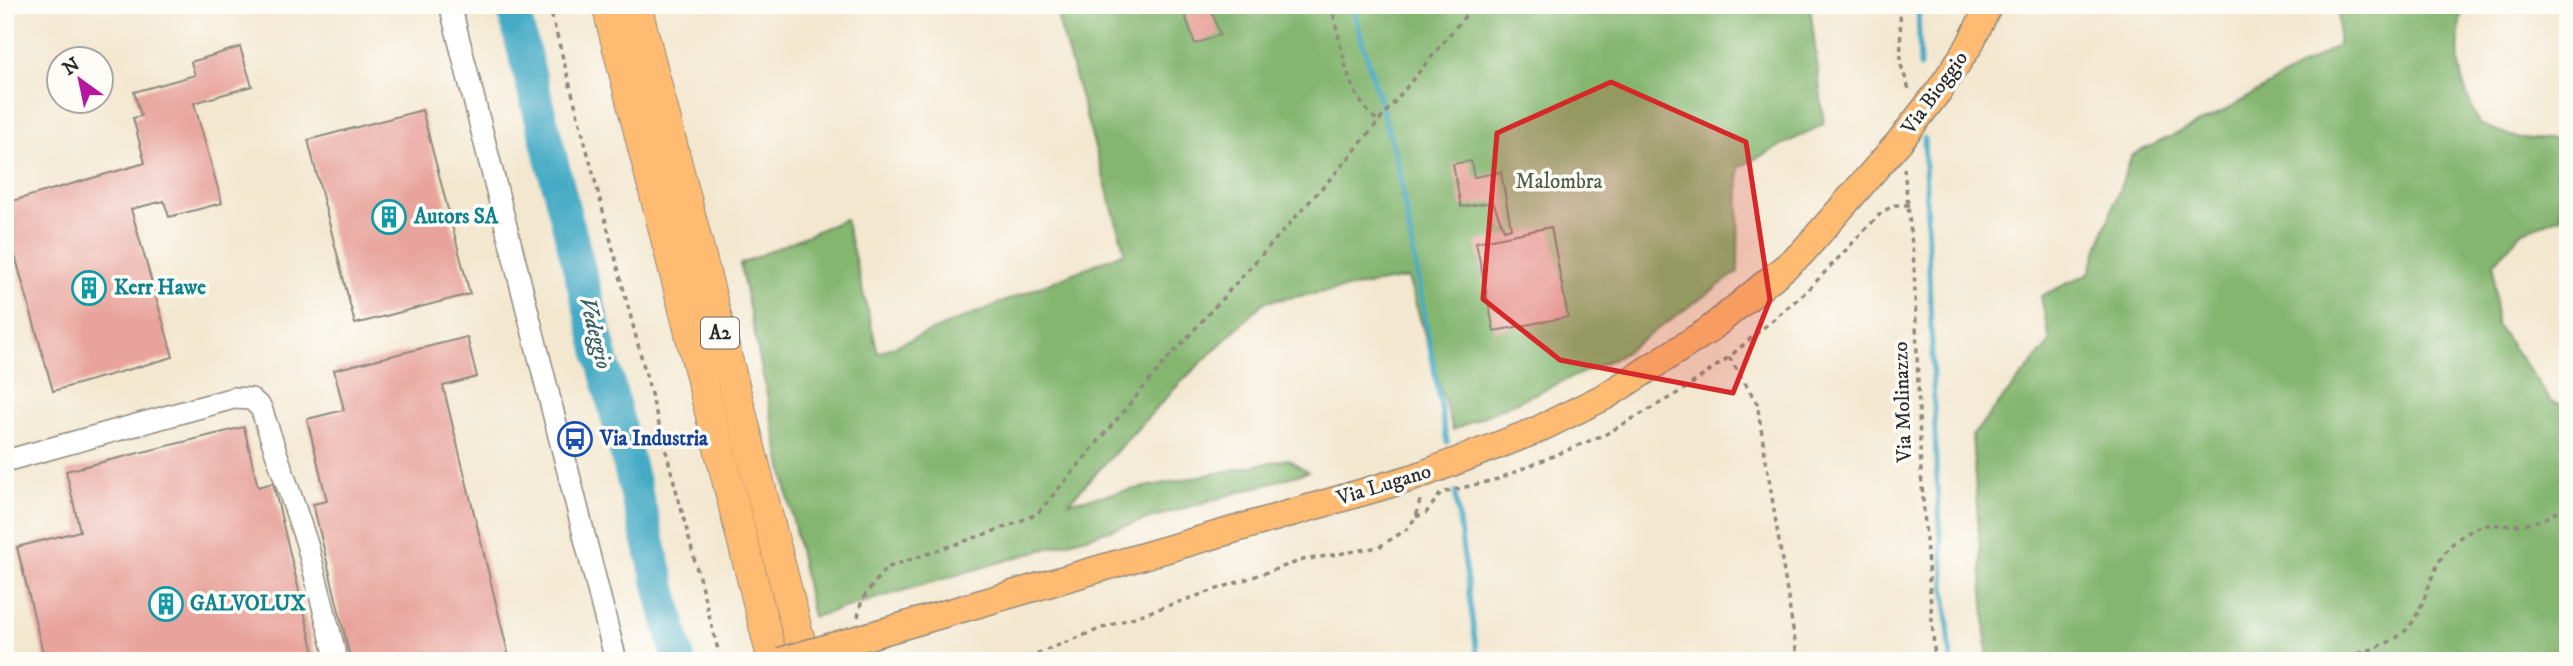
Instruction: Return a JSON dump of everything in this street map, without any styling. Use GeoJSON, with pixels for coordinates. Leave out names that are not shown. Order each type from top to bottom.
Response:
{"type":"FeatureCollection","features":[{"type":"Feature","properties":{"kind":"highway","name":"A2"},"geometry":{"type":"LineString","coordinates":[[607,5],[773,661]]}},
{"type":"Feature","properties":{"kind":"highway","name":"A2"},"geometry":{"type":"LineString","coordinates":[[636,5],[805,661]]}},
{"type":"Feature","properties":{"kind":"main road","name":"Via Bioggio"},"geometry":{"type":"LineString","coordinates":[[1899,142],[1969,46],[1989,5]]}},
{"type":"Feature","properties":{"kind":"main road","name":"Via Lugano"},"geometry":{"type":"LineString","coordinates":[[780,661],[1415,477],[1535,431],[1606,396],[1709,330],[1801,254],[1899,142]]}},
{"type":"Feature","properties":{"kind":"street"},"geometry":{"type":"LineString","coordinates":[[450,5],[616,661]]}},
{"type":"Feature","properties":{"kind":"street"},"geometry":{"type":"LineString","coordinates":[[5,461],[234,397],[251,399],[261,408],[307,544],[337,661]]}},
{"type":"Feature","properties":{"kind":"path"},"geometry":{"type":"LineString","coordinates":[[550,5],[720,661]]}},
{"type":"Feature","properties":{"kind":"path"},"geometry":{"type":"LineString","coordinates":[[1331,5],[1362,108],[1378,120]]}},
{"type":"Feature","properties":{"kind":"path"},"geometry":{"type":"LineString","coordinates":[[858,620],[862,599],[886,568],[1009,526],[1038,513],[1166,361],[1347,160],[1474,5]]}},
{"type":"Feature","properties":{"kind":"path"},"geometry":{"type":"LineString","coordinates":[[1900,5],[1901,65],[1918,117]]}},
{"type":"Feature","properties":{"kind":"path","name":"Via Molinazzo"},"geometry":{"type":"LineString","coordinates":[[1899,142],[1910,205],[1921,472],[1935,661]]}},
{"type":"Feature","properties":{"kind":"path"},"geometry":{"type":"LineString","coordinates":[[1416,517],[1426,513],[1441,493],[1498,479],[1606,434],[1683,390],[1729,357],[1808,290],[1882,212],[1895,205],[1910,205]]}},
{"type":"Feature","properties":{"kind":"path"},"geometry":{"type":"LineString","coordinates":[[1729,357],[1757,403],[1798,661]]}},
{"type":"Feature","properties":{"kind":"path"},"geometry":{"type":"LineString","coordinates":[[1018,661],[1105,627],[1303,560],[1379,547],[1407,529],[1416,517],[1422,500],[1415,477]]}},
{"type":"Feature","properties":{"kind":"path"},"geometry":{"type":"LineString","coordinates":[[2340,661],[2393,639],[2407,628],[2417,614],[2431,576],[2455,542],[2481,524],[2522,525],[2540,521],[2568,505]]}},
{"type":"Feature","properties":{"kind":"highlighted area"},"geometry":{"type":"Polygon","coordinates":[[[1611,82],[1746,142],[1770,300],[1733,393],[1560,360],[1483,299],[1497,133],[1611,82]]]}},
{"type":"Feature","properties":{"kind":"green space","name":"Malombra"},"geometry":{"type":"Polygon","coordinates":[[[1054,5],[1810,5],[1824,124],[1739,167],[1738,272],[1618,357],[1453,430],[1408,278],[1264,302],[1179,384],[1069,502],[1288,459],[1308,472],[813,617],[740,264],[845,219],[878,353],[1125,252],[1054,5]]]}},
{"type":"Feature","properties":{"kind":"green space"},"geometry":{"type":"Polygon","coordinates":[[[2339,5],[2455,5],[2461,13],[2458,45],[2462,81],[2479,124],[2519,139],[2555,139],[2561,217],[2523,231],[2494,263],[2496,324],[2551,401],[2568,406],[2568,661],[1988,661],[1972,436],[2050,342],[2041,296],[2089,273],[2132,155],[2224,111],[2338,45],[2339,5]]]}},
{"type":"Feature","properties":{"kind":"building"},"geometry":{"type":"Polygon","coordinates":[[[1210,6],[1220,35],[1195,44],[1185,15],[1210,6]]]}},
{"type":"Feature","properties":{"kind":"building","name":"Kerr Hawe"},"geometry":{"type":"Polygon","coordinates":[[[240,47],[252,86],[194,103],[222,203],[169,217],[164,201],[131,209],[173,357],[53,391],[5,220],[5,203],[145,163],[133,118],[141,116],[134,92],[195,75],[191,62],[240,47]]]}},
{"type":"Feature","properties":{"kind":"building","name":"Autors SA"},"geometry":{"type":"Polygon","coordinates":[[[422,110],[470,294],[355,324],[308,140],[422,110]]]}},
{"type":"Feature","properties":{"kind":"building"},"geometry":{"type":"Polygon","coordinates":[[[1471,161],[1474,177],[1501,172],[1511,228],[1504,230],[1493,202],[1461,207],[1453,164],[1471,161]]]}},
{"type":"Feature","properties":{"kind":"building"},"geometry":{"type":"Polygon","coordinates":[[[1551,227],[1568,317],[1494,331],[1476,242],[1551,227]]]}},
{"type":"Feature","properties":{"kind":"building"},"geometry":{"type":"Polygon","coordinates":[[[467,337],[477,377],[443,386],[510,661],[351,661],[313,504],[327,501],[307,419],[344,410],[334,370],[467,337]]]}},
{"type":"Feature","properties":{"kind":"building","name":"GALVOLUX"},"geometry":{"type":"Polygon","coordinates":[[[244,427],[258,487],[273,483],[316,661],[45,661],[17,547],[80,531],[66,471],[244,427]]]}},
{"type":"Feature","properties":{"kind":"waterway","name":"Vedeggio"},"geometry":{"type":"LineString","coordinates":[[512,5],[679,661]]}},
{"type":"Feature","properties":{"kind":"waterway"},"geometry":{"type":"LineString","coordinates":[[1352,5],[1397,161],[1447,442]]}},
{"type":"Feature","properties":{"kind":"waterway"},"geometry":{"type":"LineString","coordinates":[[1918,5],[1920,67]]}},
{"type":"Feature","properties":{"kind":"waterway"},"geometry":{"type":"LineString","coordinates":[[1924,138],[1937,488],[1951,661]]}},
{"type":"Feature","properties":{"kind":"waterway"},"geometry":{"type":"LineString","coordinates":[[1455,492],[1478,661]]}},
{"type":"Feature","properties":{"kind":"place","name":"Autors SA"},"geometry":{"type":"Point","coordinates":[389,217]}},
{"type":"Feature","properties":{"kind":"place","name":"Kerr Hawe"},"geometry":{"type":"Point","coordinates":[89,288]}},
{"type":"Feature","properties":{"kind":"place","name":"Via Industria"},"geometry":{"type":"Point","coordinates":[575,439]}},
{"type":"Feature","properties":{"kind":"place","name":"GALVOLUX"},"geometry":{"type":"Point","coordinates":[166,604]}}]}
